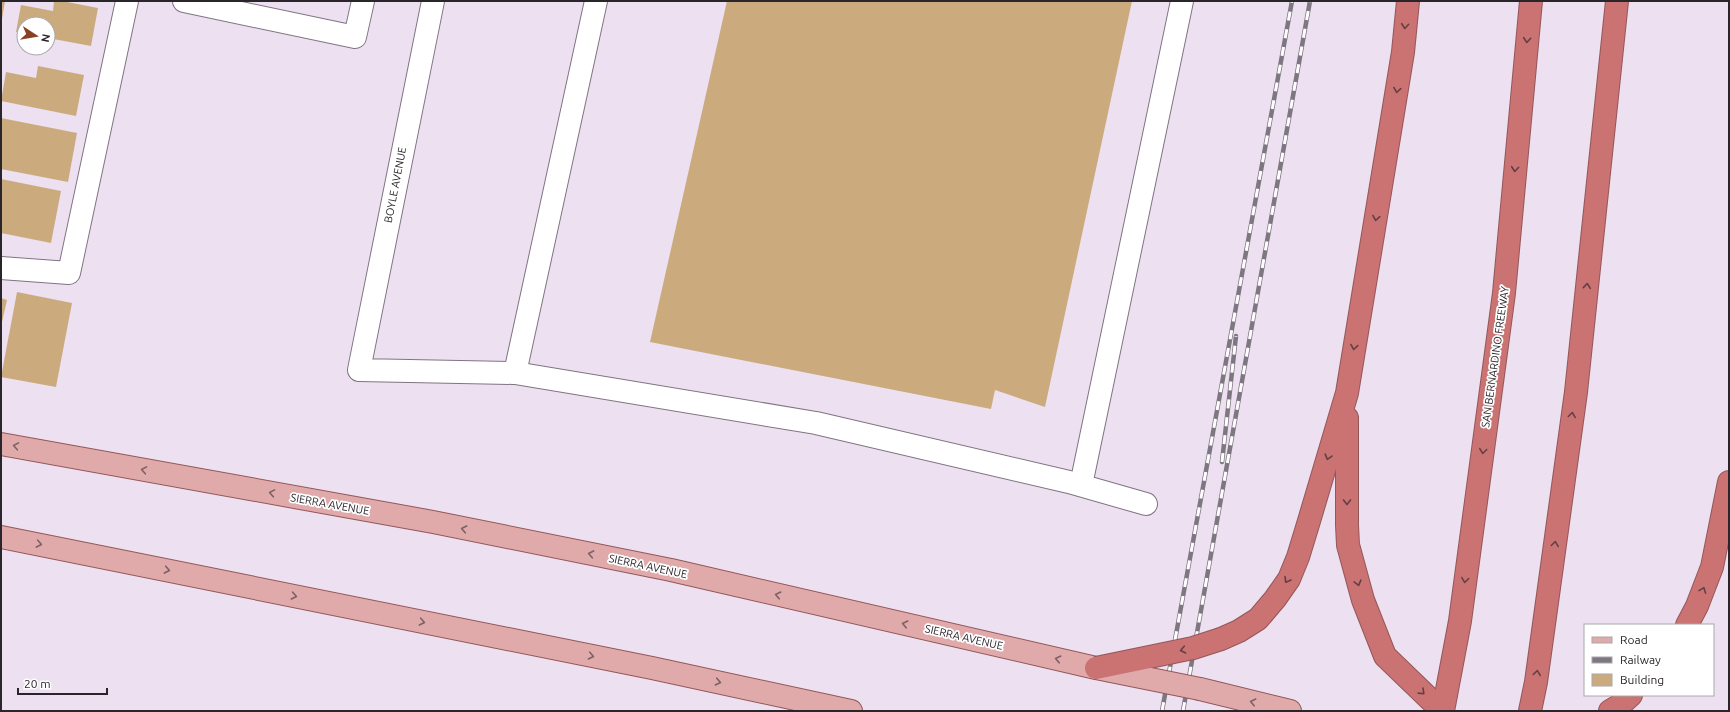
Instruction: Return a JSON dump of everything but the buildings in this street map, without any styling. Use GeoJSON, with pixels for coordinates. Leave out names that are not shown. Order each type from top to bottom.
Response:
{"type":"FeatureCollection","features":[{"type":"Feature","properties":{"kind":"highway"},"geometry":{"type":"LineString","coordinates":[[1096,668],[1194,648],[1221,640],[1258,619],[1289,579],[1298,557],[1347,392],[1403,52],[1408,1]]}},
{"type":"Feature","properties":{"kind":"highway","name":"SAN BERNARDINO FREEWAY"},"geometry":{"type":"LineString","coordinates":[[1443,711],[1460,621],[1504,293],[1531,1]]}},
{"type":"Feature","properties":{"kind":"highway"},"geometry":{"type":"LineString","coordinates":[[1530,711],[1536,682],[1576,392],[1617,1]]}},
{"type":"Feature","properties":{"kind":"highway"},"geometry":{"type":"LineString","coordinates":[[1347,392],[1348,545],[1362,600],[1384,656],[1443,711]]}},
{"type":"Feature","properties":{"kind":"highway"},"geometry":{"type":"LineString","coordinates":[[1688,624],[1697,606],[1712,567],[1729,482]]}},
{"type":"Feature","properties":{"kind":"highway"},"geometry":{"type":"LineString","coordinates":[[1610,711],[1620,705],[1630,696]]}},
{"type":"Feature","properties":{"kind":"main road","name":"SIERRA AVENUE"},"geometry":{"type":"LineString","coordinates":[[1,444],[433,522],[671,570],[1096,668],[1200,689],[1290,711]]}},
{"type":"Feature","properties":{"kind":"main road"},"geometry":{"type":"LineString","coordinates":[[1,537],[636,665],[852,711]]}},
{"type":"Feature","properties":{"kind":"street"},"geometry":{"type":"LineString","coordinates":[[1,268],[69,273],[127,1]]}},
{"type":"Feature","properties":{"kind":"street"},"geometry":{"type":"LineString","coordinates":[[184,1],[356,36],[363,1]]}},
{"type":"Feature","properties":{"kind":"street","name":"BOYLE AVENUE"},"geometry":{"type":"LineString","coordinates":[[433,1],[359,370],[515,373]]}},
{"type":"Feature","properties":{"kind":"street"},"geometry":{"type":"LineString","coordinates":[[596,1],[515,373],[816,423],[1081,485],[1146,504]]}},
{"type":"Feature","properties":{"kind":"street"},"geometry":{"type":"LineString","coordinates":[[1081,485],[1182,1]]}},
{"type":"Feature","properties":{"kind":"railway"},"geometry":{"type":"LineString","coordinates":[[1162,711],[1292,1]]}},
{"type":"Feature","properties":{"kind":"railway"},"geometry":{"type":"LineString","coordinates":[[1183,711],[1310,1]]}},
{"type":"Feature","properties":{"kind":"railway"},"geometry":{"type":"LineString","coordinates":[[1222,462],[1236,336]]}}]}
